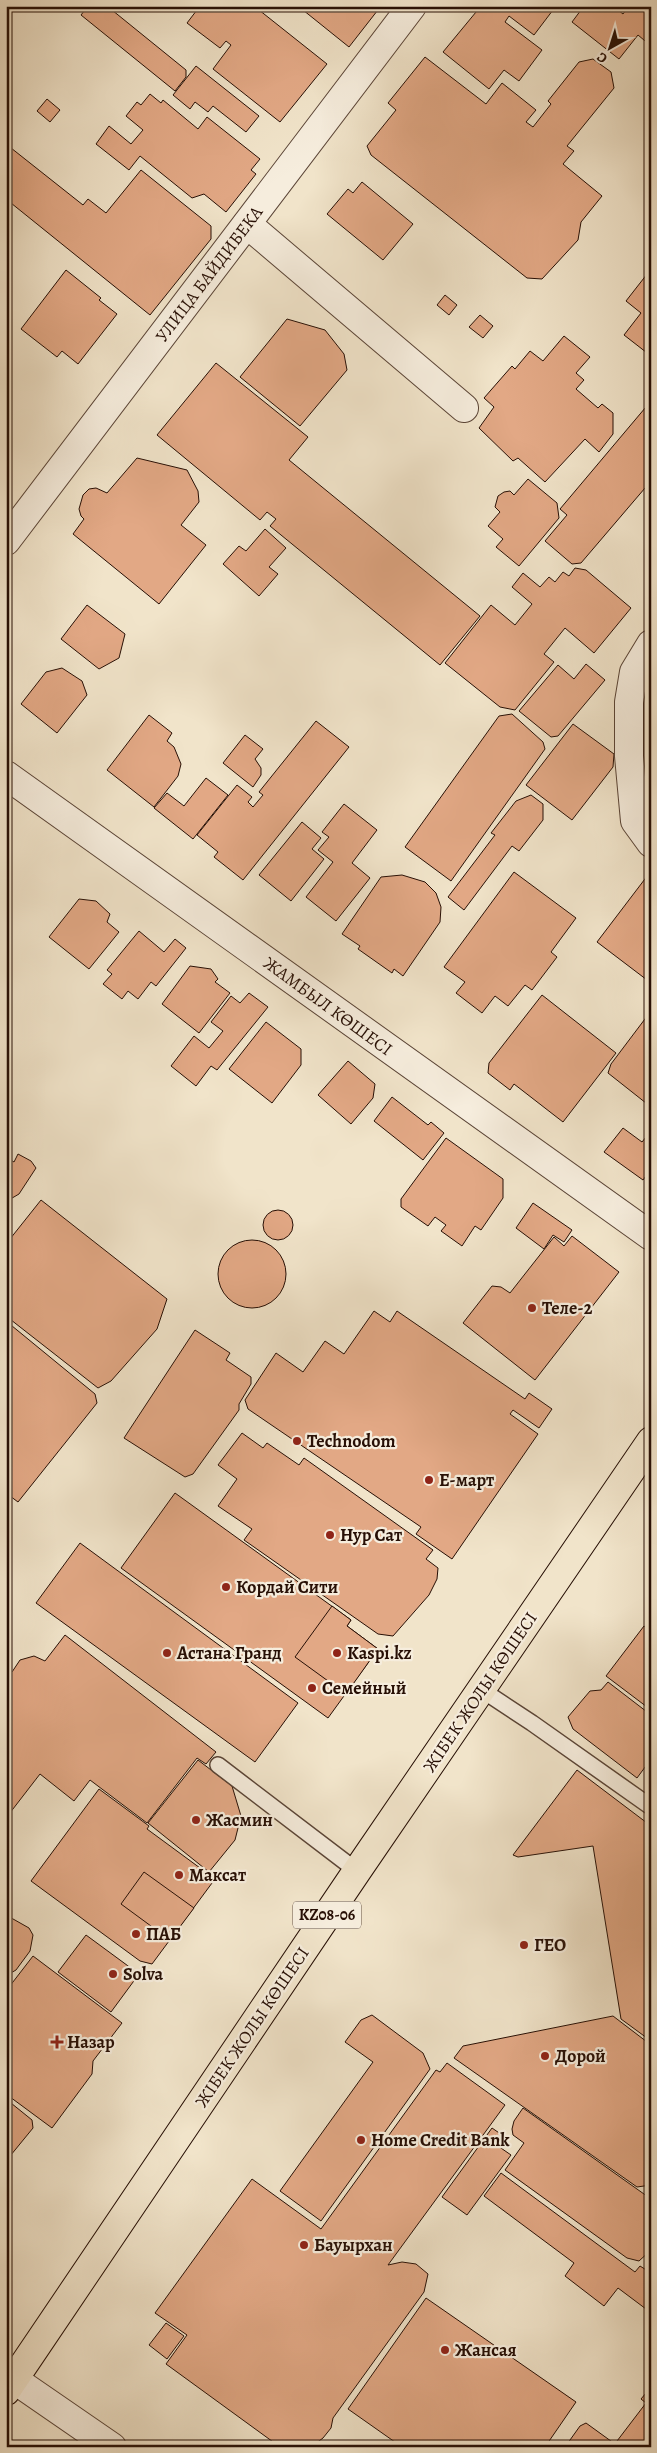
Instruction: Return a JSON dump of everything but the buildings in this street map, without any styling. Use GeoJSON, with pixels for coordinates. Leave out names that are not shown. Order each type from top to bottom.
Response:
{"type":"FeatureCollection","features":[{"type":"Feature","properties":{"kind":"highway","name":"ЖІБЕК ЖОЛЫ КӨШЕСІ"},"geometry":{"type":"LineString","coordinates":[[9,2381],[651,1441]]}},
{"type":"Feature","properties":{"kind":"street","name":"УЛИЦА БАЙДИБЕКА"},"geometry":{"type":"LineString","coordinates":[[6,541],[412,6]]}},
{"type":"Feature","properties":{"kind":"street"},"geometry":{"type":"LineString","coordinates":[[247,224],[464,408]]}},
{"type":"Feature","properties":{"kind":"street"},"geometry":{"type":"LineString","coordinates":[[651,644],[634,672],[629,702],[629,756],[635,821],[651,843]]}},
{"type":"Feature","properties":{"kind":"street","name":"ЖАМБЫЛ КӨШЕСІ"},"geometry":{"type":"LineString","coordinates":[[6,775],[651,1236]]}},
{"type":"Feature","properties":{"kind":"street"},"geometry":{"type":"LineString","coordinates":[[9,2381],[112,2447]]}},
{"type":"Feature","properties":{"kind":"lane"},"geometry":{"type":"LineString","coordinates":[[482,1690],[532,1723],[651,1808]]}},
{"type":"Feature","properties":{"kind":"lane"},"geometry":{"type":"LineString","coordinates":[[218,1765],[356,1871]]}},
{"type":"Feature","properties":{"kind":"place","name":"Теле-2"},"geometry":{"type":"Point","coordinates":[532,1308]}},
{"type":"Feature","properties":{"kind":"place","name":"Technodom"},"geometry":{"type":"Point","coordinates":[297,1441]}},
{"type":"Feature","properties":{"kind":"place","name":"Е-март"},"geometry":{"type":"Point","coordinates":[429,1480]}},
{"type":"Feature","properties":{"kind":"place","name":"Нур Сат"},"geometry":{"type":"Point","coordinates":[330,1535]}},
{"type":"Feature","properties":{"kind":"place","name":"Кордай Сити"},"geometry":{"type":"Point","coordinates":[226,1587]}},
{"type":"Feature","properties":{"kind":"place","name":"Астана Гранд"},"geometry":{"type":"Point","coordinates":[167,1653]}},
{"type":"Feature","properties":{"kind":"place","name":"Kaspi.kz"},"geometry":{"type":"Point","coordinates":[337,1653]}},
{"type":"Feature","properties":{"kind":"place","name":"Семейный"},"geometry":{"type":"Point","coordinates":[312,1688]}},
{"type":"Feature","properties":{"kind":"place","name":"Жасмин"},"geometry":{"type":"Point","coordinates":[196,1820]}},
{"type":"Feature","properties":{"kind":"place","name":"Максат"},"geometry":{"type":"Point","coordinates":[179,1875]}},
{"type":"Feature","properties":{"kind":"place","name":"ПАБ"},"geometry":{"type":"Point","coordinates":[136,1934]}},
{"type":"Feature","properties":{"kind":"place","name":"ГЕО"},"geometry":{"type":"Point","coordinates":[524,1945]}},
{"type":"Feature","properties":{"kind":"place","name":"Solva"},"geometry":{"type":"Point","coordinates":[113,1974]}},
{"type":"Feature","properties":{"kind":"place","name":"Назар"},"geometry":{"type":"Point","coordinates":[57,2042]}},
{"type":"Feature","properties":{"kind":"place","name":"Дорой"},"geometry":{"type":"Point","coordinates":[545,2056]}},
{"type":"Feature","properties":{"kind":"place","name":"Home Credit Bank"},"geometry":{"type":"Point","coordinates":[361,2140]}},
{"type":"Feature","properties":{"kind":"place","name":"Бауырхан"},"geometry":{"type":"Point","coordinates":[304,2245]}},
{"type":"Feature","properties":{"kind":"place","name":"Жансая"},"geometry":{"type":"Point","coordinates":[445,2350]}}]}
